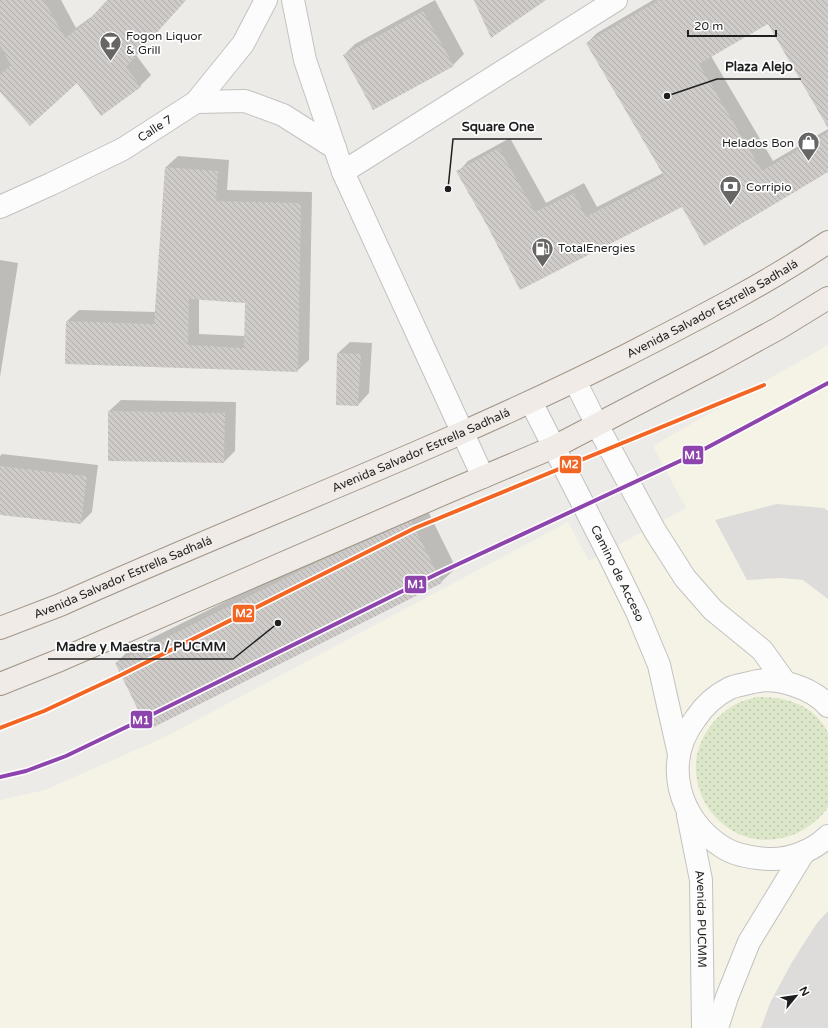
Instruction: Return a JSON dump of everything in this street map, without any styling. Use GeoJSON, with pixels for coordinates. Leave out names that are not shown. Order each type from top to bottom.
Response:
{"type":"FeatureCollection","features":[{"type":"Feature","properties":{"kind":"main road","name":"Avenida Salvador Estrella Sadhalá"},"geometry":{"type":"LineString","coordinates":[[0,628],[60,605],[531,402],[702,317],[755,288],[828,242]]}},
{"type":"Feature","properties":{"kind":"main road"},"geometry":{"type":"LineString","coordinates":[[0,684],[67,657],[554,447],[719,361],[779,328],[828,298]]}},
{"type":"Feature","properties":{"kind":"street","name":"Calle 7"},"geometry":{"type":"LineString","coordinates":[[0,207],[124,149],[196,102],[243,44],[266,0]]}},
{"type":"Feature","properties":{"kind":"street"},"geometry":{"type":"LineString","coordinates":[[293,0],[305,60],[343,172],[483,477]]}},
{"type":"Feature","properties":{"kind":"street"},"geometry":{"type":"LineString","coordinates":[[343,172],[616,0]]}},
{"type":"Feature","properties":{"kind":"street"},"geometry":{"type":"LineString","coordinates":[[196,102],[245,101],[283,115],[335,148]]}},
{"type":"Feature","properties":{"kind":"street"},"geometry":{"type":"LineString","coordinates":[[575,381],[597,425],[655,531],[685,578],[713,610],[762,650],[786,682]]}},
{"type":"Feature","properties":{"kind":"street","name":"Camino de Acceso"},"geometry":{"type":"LineString","coordinates":[[531,402],[634,605],[659,665],[679,754]]}},
{"type":"Feature","properties":{"kind":"street"},"geometry":{"type":"LineString","coordinates":[[827,703],[806,690],[786,682],[757,681],[730,688],[706,704],[688,727],[679,754],[679,780],[680,792],[687,810],[703,832],[725,849],[738,854],[750,858],[778,859],[804,852],[828,836]]}},
{"type":"Feature","properties":{"kind":"street","name":"Avenida PUCMM"},"geometry":{"type":"LineString","coordinates":[[687,810],[700,880],[703,1028]]}},
{"type":"Feature","properties":{"kind":"street"},"geometry":{"type":"LineString","coordinates":[[717,1028],[727,997],[749,942],[804,852]]}},
{"type":"Feature","properties":{"kind":"shaded area"},"geometry":{"type":"Polygon","coordinates":[[[828,345],[828,1028],[0,1028],[0,800],[45,790],[165,737],[568,522],[589,561],[686,508],[653,446],[828,345]]]}},
{"type":"Feature","properties":{"kind":"shaded area"},"geometry":{"type":"Polygon","coordinates":[[[777,504],[824,508],[828,511],[828,599],[803,580],[781,578],[747,580],[715,520],[777,504]]]}},
{"type":"Feature","properties":{"kind":"shaded area"},"geometry":{"type":"Polygon","coordinates":[[[828,911],[828,1028],[761,1028],[770,1003],[792,962],[817,923],[828,911]]]}},
{"type":"Feature","properties":{"kind":"green space"},"geometry":{"type":"Polygon","coordinates":[[[757,697],[775,698],[793,702],[809,710],[822,723],[828,733],[827,808],[820,817],[796,834],[764,840],[743,836],[725,826],[718,820],[707,806],[703,798],[697,781],[696,772],[698,750],[707,731],[714,722],[721,714],[740,702],[757,697]]]}},
{"type":"Feature","properties":{"kind":"building"},"geometry":{"type":"Polygon","coordinates":[[[0,0],[44,0],[65,38],[89,20],[107,0],[186,0],[126,67],[141,87],[101,116],[77,83],[30,126],[0,92],[0,75],[11,65],[0,45],[0,0]]]}},
{"type":"Feature","properties":{"kind":"building"},"geometry":{"type":"Polygon","coordinates":[[[474,0],[546,0],[491,38],[474,0]]]}},
{"type":"Feature","properties":{"kind":"building"},"geometry":{"type":"Polygon","coordinates":[[[659,0],[828,0],[828,128],[768,24],[699,64],[762,171],[828,132],[828,172],[704,246],[682,207],[520,290],[489,229],[456,171],[499,148],[535,212],[574,193],[586,217],[664,176],[586,43],[659,0]]]}},
{"type":"Feature","properties":{"kind":"building"},"geometry":{"type":"Polygon","coordinates":[[[423,11],[454,66],[373,110],[343,55],[423,11]]]}},
{"type":"Feature","properties":{"kind":"building"},"geometry":{"type":"Polygon","coordinates":[[[165,167],[218,171],[216,201],[301,203],[298,372],[65,364],[66,321],[154,324],[165,167]],[[189,299],[188,345],[244,348],[245,303],[189,299]]]}},
{"type":"Feature","properties":{"kind":"building"},"geometry":{"type":"Polygon","coordinates":[[[337,353],[361,354],[358,406],[336,405],[337,353]]]}},
{"type":"Feature","properties":{"kind":"building"},"geometry":{"type":"Polygon","coordinates":[[[108,411],[225,413],[224,463],[108,461],[108,411]]]}},
{"type":"Feature","properties":{"kind":"building"},"geometry":{"type":"Polygon","coordinates":[[[0,466],[87,476],[81,524],[0,515],[0,466]]]}},
{"type":"Feature","properties":{"kind":"building"},"geometry":{"type":"Polygon","coordinates":[[[411,521],[442,583],[148,730],[115,663],[320,561],[411,521]]]}},
{"type":"Feature","properties":{"kind":"transit line","name":"M1"},"geometry":{"type":"LineString","coordinates":[[0,777],[26,771],[66,756],[437,574],[695,454],[828,383]]}},
{"type":"Feature","properties":{"kind":"transit line","name":"M2"},"geometry":{"type":"LineString","coordinates":[[0,728],[44,711],[121,675],[415,528],[764,385]]}},
{"type":"Feature","properties":{"kind":"place","name":"Fogon Liquor & Grill"},"geometry":{"type":"Point","coordinates":[111,62]}},
{"type":"Feature","properties":{"kind":"place","name":"Plaza Alejo"},"geometry":{"type":"Point","coordinates":[667,96]}},
{"type":"Feature","properties":{"kind":"place","name":"Helados Bon"},"geometry":{"type":"Point","coordinates":[809,162]}},
{"type":"Feature","properties":{"kind":"place","name":"Square One"},"geometry":{"type":"Point","coordinates":[448,189]}},
{"type":"Feature","properties":{"kind":"place","name":"Corripio"},"geometry":{"type":"Point","coordinates":[731,206]}},
{"type":"Feature","properties":{"kind":"place","name":"TotalEnergies"},"geometry":{"type":"Point","coordinates":[542,268]}},
{"type":"Feature","properties":{"kind":"place","name":"Madre y Maestra / PUCMM"},"geometry":{"type":"Point","coordinates":[278,623]}}]}
